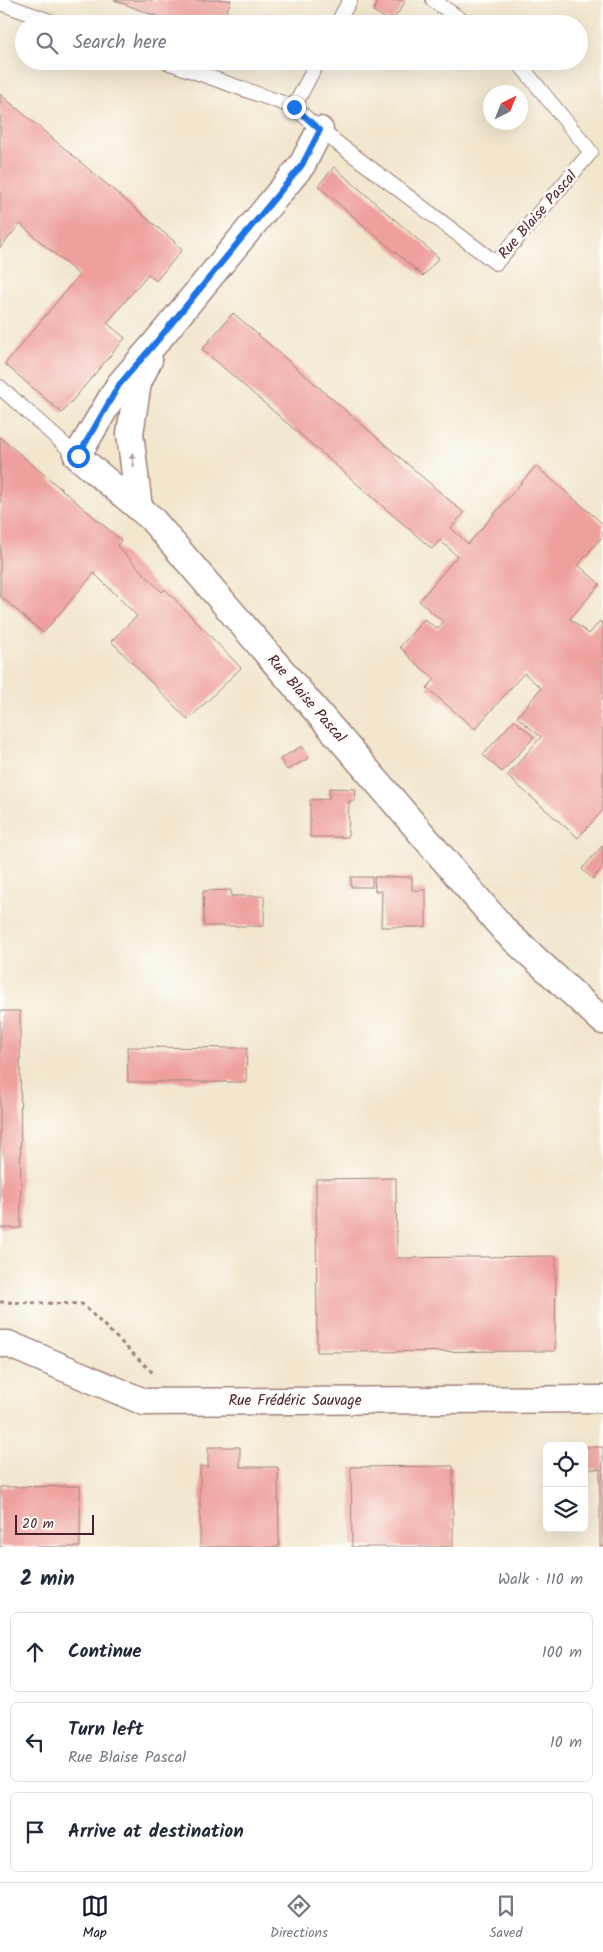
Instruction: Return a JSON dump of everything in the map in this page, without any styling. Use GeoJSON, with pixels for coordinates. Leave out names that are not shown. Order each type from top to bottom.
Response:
{"type":"FeatureCollection","features":[{"type":"Feature","properties":{"kind":"street"},"geometry":{"type":"LineString","coordinates":[[78,456],[119,385],[302,165],[320,130]]}},
{"type":"Feature","properties":{"kind":"street"},"geometry":{"type":"LineString","coordinates":[[139,508],[130,433],[138,382],[157,341]]}},
{"type":"Feature","properties":{"kind":"street","name":"Rue Blaise Pascal"},"geometry":{"type":"LineString","coordinates":[[78,456],[151,518],[506,932],[603,1021]]}},
{"type":"Feature","properties":{"kind":"street","name":"Rue Frédéric Sauvage"},"geometry":{"type":"LineString","coordinates":[[0,1344],[8,1344],[144,1402],[603,1399]]}},
{"type":"Feature","properties":{"kind":"lane"},"geometry":{"type":"LineString","coordinates":[[342,15],[350,0]]}},
{"type":"Feature","properties":{"kind":"lane"},"geometry":{"type":"LineString","coordinates":[[433,0],[454,15]]}},
{"type":"Feature","properties":{"kind":"lane"},"geometry":{"type":"LineString","coordinates":[[0,3],[33,15]]}},
{"type":"Feature","properties":{"kind":"lane","name":"Rue Blaise Pascal"},"geometry":{"type":"LineString","coordinates":[[189,70],[294,107],[320,130],[496,264],[591,152],[524,70]]}},
{"type":"Feature","properties":{"kind":"lane"},"geometry":{"type":"LineString","coordinates":[[294,107],[313,70]]}},
{"type":"Feature","properties":{"kind":"lane","name":"Rue Blaise Pascal"},"geometry":{"type":"LineString","coordinates":[[0,387],[78,456]]}},
{"type":"Feature","properties":{"kind":"path"},"geometry":{"type":"LineString","coordinates":[[0,1302],[82,1304],[157,1376]]}},
{"type":"Feature","properties":{"kind":"building"},"geometry":{"type":"Polygon","coordinates":[[[114,0],[231,0],[225,15],[153,15],[114,0]]]}},
{"type":"Feature","properties":{"kind":"building"},"geometry":{"type":"Polygon","coordinates":[[[379,0],[402,0],[405,2],[397,15],[380,15],[373,11],[379,0]]]}},
{"type":"Feature","properties":{"kind":"building"},"geometry":{"type":"Polygon","coordinates":[[[0,94],[175,242],[182,250],[156,281],[148,274],[107,323],[125,338],[62,413],[5,364],[79,275],[20,224],[0,248],[0,94]]]}},
{"type":"Feature","properties":{"kind":"building"},"geometry":{"type":"Polygon","coordinates":[[[334,167],[439,258],[423,276],[318,186],[334,167]]]}},
{"type":"Feature","properties":{"kind":"building"},"geometry":{"type":"Polygon","coordinates":[[[233,313],[464,513],[451,528],[468,544],[536,466],[603,524],[603,536],[578,565],[600,584],[570,619],[589,634],[600,621],[603,624],[603,810],[578,838],[507,776],[541,737],[517,717],[541,688],[524,673],[475,729],[427,688],[435,679],[400,647],[424,619],[437,629],[443,622],[419,601],[457,556],[440,540],[432,549],[202,349],[233,313]]]}},
{"type":"Feature","properties":{"kind":"building"},"geometry":{"type":"Polygon","coordinates":[[[0,437],[121,540],[117,546],[162,592],[165,589],[241,668],[188,720],[111,641],[137,616],[94,573],[43,633],[0,596],[0,437]]]}},
{"type":"Feature","properties":{"kind":"building"},"geometry":{"type":"Polygon","coordinates":[[[514,720],[534,737],[502,772],[483,755],[514,720]]]}},
{"type":"Feature","properties":{"kind":"building"},"geometry":{"type":"Polygon","coordinates":[[[302,746],[309,758],[287,770],[280,759],[302,746]]]}},
{"type":"Feature","properties":{"kind":"building"},"geometry":{"type":"Polygon","coordinates":[[[329,788],[356,789],[355,801],[349,801],[348,837],[310,837],[310,800],[329,799],[329,788]]]}},
{"type":"Feature","properties":{"kind":"building"},"geometry":{"type":"Polygon","coordinates":[[[603,845],[603,867],[593,879],[582,869],[603,845]]]}},
{"type":"Feature","properties":{"kind":"building"},"geometry":{"type":"Polygon","coordinates":[[[351,877],[372,877],[372,887],[351,887],[351,877]]]}},
{"type":"Feature","properties":{"kind":"building"},"geometry":{"type":"Polygon","coordinates":[[[374,877],[412,877],[412,890],[426,890],[426,927],[381,927],[382,891],[375,891],[374,877]]]}},
{"type":"Feature","properties":{"kind":"building"},"geometry":{"type":"Polygon","coordinates":[[[231,890],[231,896],[264,896],[264,926],[204,926],[203,891],[231,890]]]}},
{"type":"Feature","properties":{"kind":"building"},"geometry":{"type":"Polygon","coordinates":[[[0,1011],[20,1011],[21,1228],[0,1228],[0,1011]]]}},
{"type":"Feature","properties":{"kind":"building"},"geometry":{"type":"Polygon","coordinates":[[[127,1047],[247,1048],[246,1082],[128,1082],[127,1047]]]}},
{"type":"Feature","properties":{"kind":"building"},"geometry":{"type":"Polygon","coordinates":[[[396,1178],[397,1258],[556,1256],[555,1351],[317,1352],[316,1179],[396,1178]]]}},
{"type":"Feature","properties":{"kind":"building"},"geometry":{"type":"Polygon","coordinates":[[[208,1447],[240,1447],[240,1467],[278,1467],[279,1547],[200,1547],[200,1466],[208,1467],[208,1447]]]}},
{"type":"Feature","properties":{"kind":"building"},"geometry":{"type":"Polygon","coordinates":[[[588,1447],[603,1447],[603,1547],[600,1547],[600,1469],[588,1469],[588,1447]]]}},
{"type":"Feature","properties":{"kind":"building"},"geometry":{"type":"Polygon","coordinates":[[[453,1466],[453,1547],[352,1547],[351,1467],[453,1466]]]}},
{"type":"Feature","properties":{"kind":"building"},"geometry":{"type":"Polygon","coordinates":[[[80,1486],[80,1547],[0,1547],[0,1487],[80,1486]]]}},
{"type":"Feature","properties":{"kind":"route"},"geometry":{"type":"LineString","coordinates":[[78,456],[119,385],[302,165],[320,130],[294,107]]}}]}
